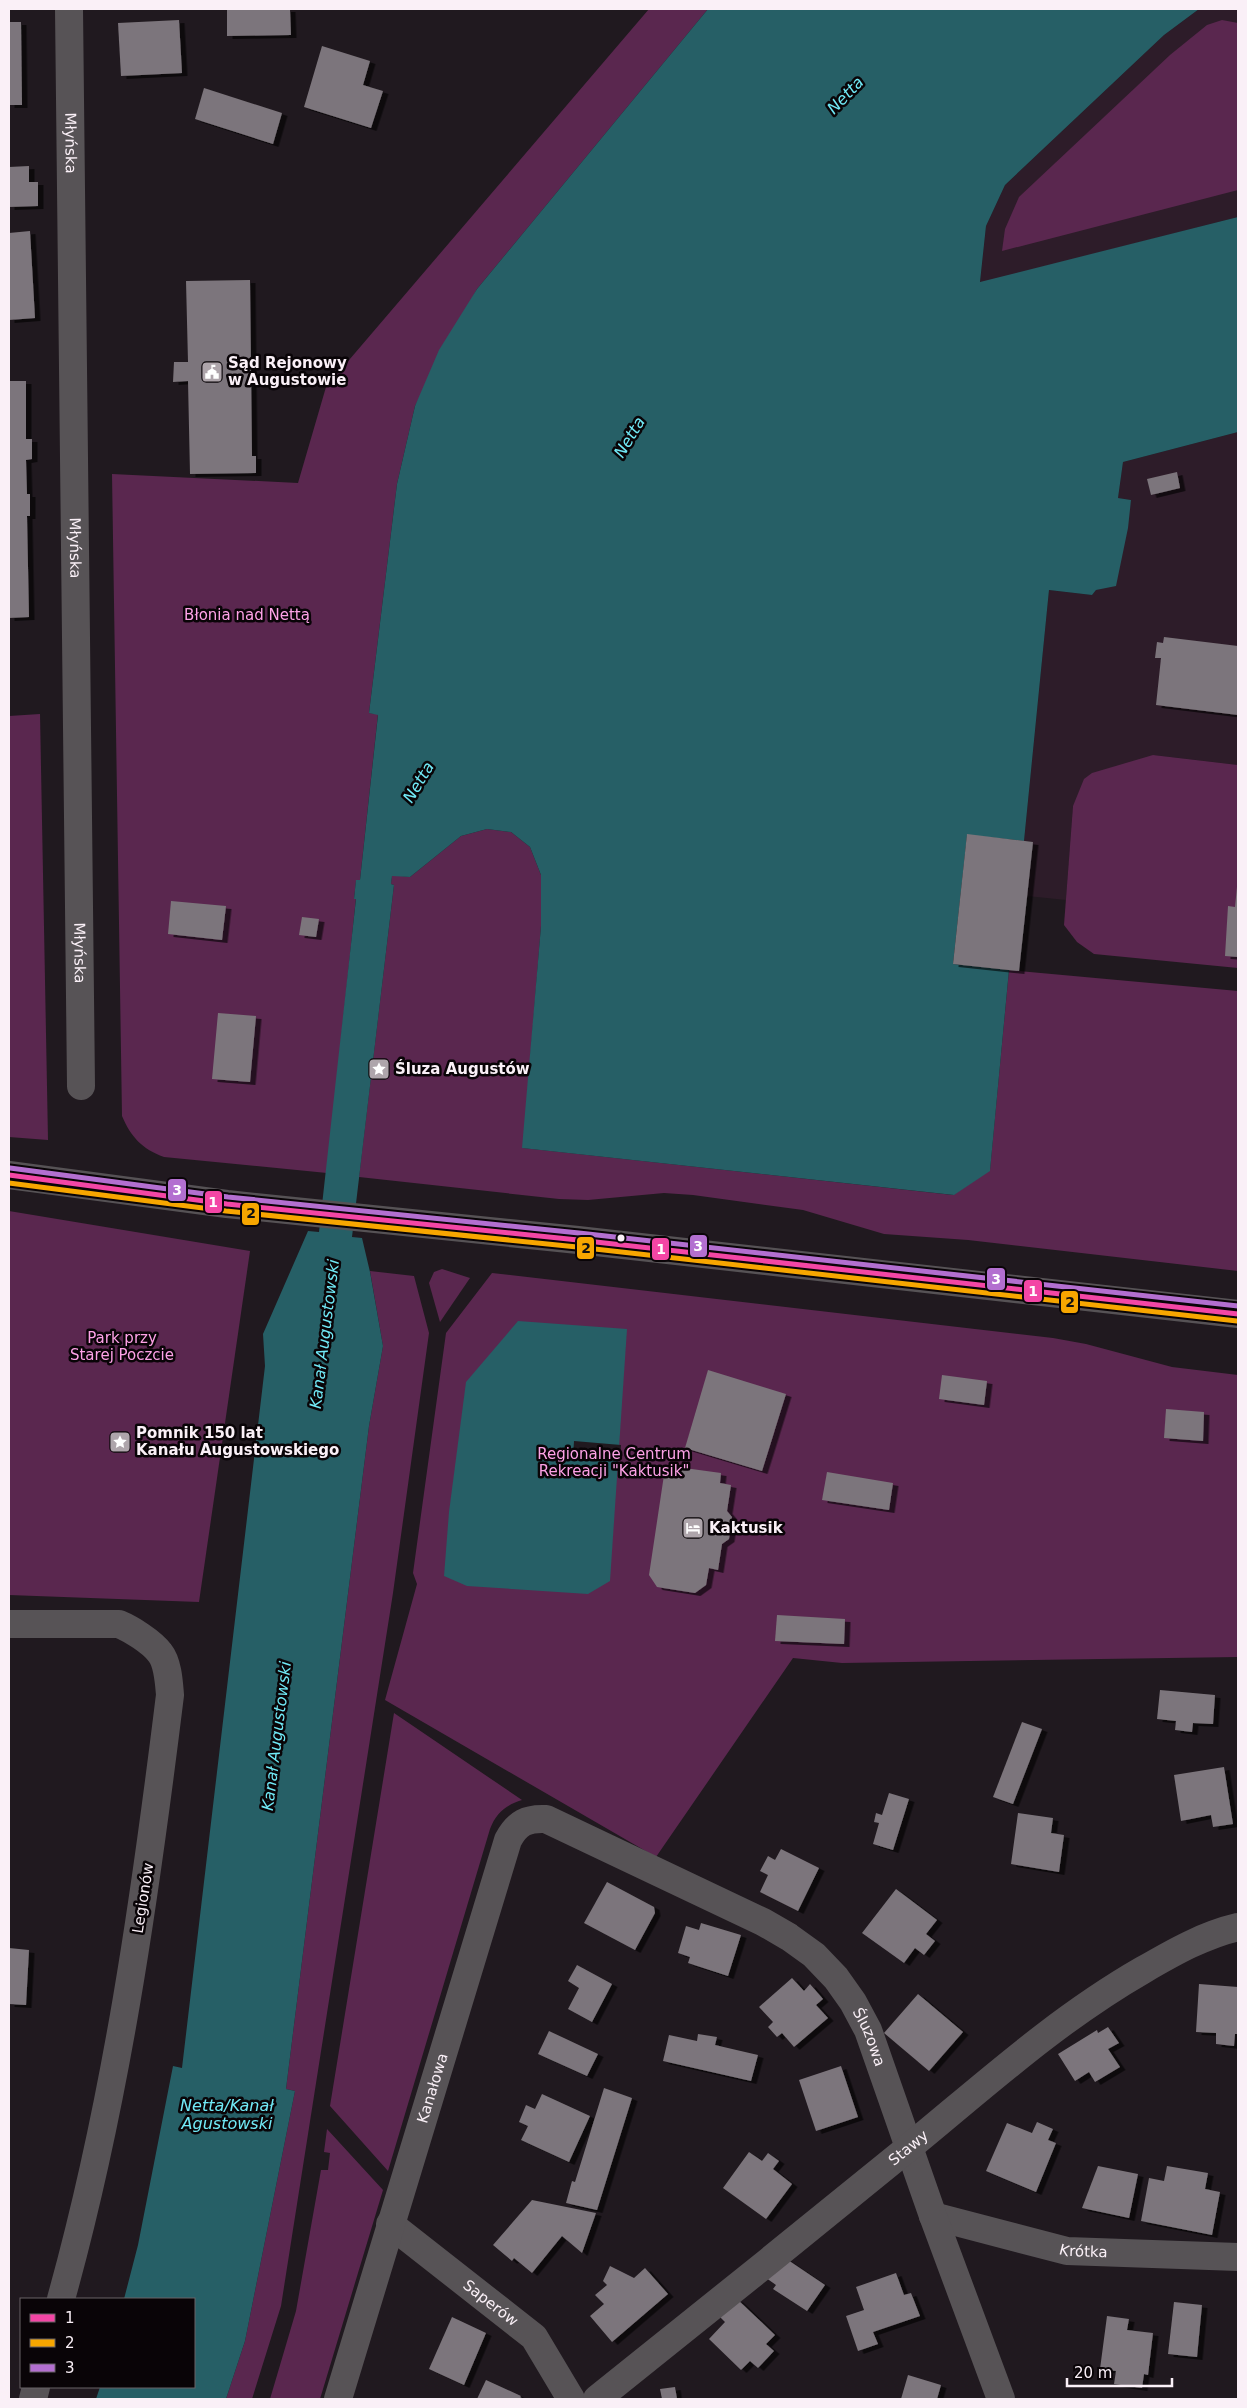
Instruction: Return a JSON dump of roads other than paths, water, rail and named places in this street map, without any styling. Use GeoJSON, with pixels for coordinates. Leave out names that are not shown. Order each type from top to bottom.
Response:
{"type":"FeatureCollection","features":[{"type":"Feature","properties":{"kind":"main road"},"geometry":{"type":"LineString","coordinates":[[9,1175],[247,1206],[1238,1314]]}},
{"type":"Feature","properties":{"kind":"street","name":"Młyńska"},"geometry":{"type":"LineString","coordinates":[[69,9],[81,1086]]}},
{"type":"Feature","properties":{"kind":"street","name":"Legionów"},"geometry":{"type":"LineString","coordinates":[[9,1624],[119,1624],[131,1630],[161,1654],[170,1695],[152,1845],[120,2046],[78,2235],[61,2298]]}},
{"type":"Feature","properties":{"kind":"street","name":"Kanałowa"},"geometry":{"type":"LineString","coordinates":[[338,2399],[508,1840],[513,1829],[522,1822],[533,1818],[546,1819],[561,1827]]}},
{"type":"Feature","properties":{"kind":"street","name":"Śluzowa"},"geometry":{"type":"LineString","coordinates":[[561,1827],[763,1922],[814,1956],[836,1978],[853,2002],[868,2030],[933,2216],[1001,2399]]}},
{"type":"Feature","properties":{"kind":"street","name":"Stawy"},"geometry":{"type":"LineString","coordinates":[[597,2399],[909,2147],[992,2076],[1099,1995],[1180,1948],[1238,1927]]}},
{"type":"Feature","properties":{"kind":"street","name":"Krótka"},"geometry":{"type":"LineString","coordinates":[[933,2216],[1067,2251],[1238,2257]]}},
{"type":"Feature","properties":{"kind":"street","name":"Saperów"},"geometry":{"type":"LineString","coordinates":[[390,2224],[534,2336],[571,2399]]}},
{"type":"Feature","properties":{"kind":"water"},"geometry":{"type":"Polygon","coordinates":[[[708,9],[1199,9],[1164,35],[1005,185],[986,226],[980,282],[1238,217],[1238,432],[1123,462],[1118,498],[1131,500],[1128,528],[1116,586],[1096,590],[1092,595],[1049,590],[1024,841],[967,835],[953,964],[1009,970],[990,1171],[954,1195],[522,1148],[541,926],[541,875],[530,847],[511,832],[487,829],[461,836],[410,877],[392,876],[391,884],[394,885],[352,1237],[362,1238],[383,1346],[369,1426],[286,2089],[295,2091],[245,2341],[226,2399],[96,2399],[100,2388],[195,2388],[195,2298],[124,2298],[138,2245],[173,2066],[182,2068],[265,1366],[263,1334],[308,1231],[319,1232],[356,899],[354,899],[356,880],[360,880],[378,715],[369,713],[397,484],[415,406],[439,350],[477,289],[708,9]]]}},
{"type":"Feature","properties":{"kind":"water"},"geometry":{"type":"Polygon","coordinates":[[[518,1321],[627,1329],[610,1581],[588,1594],[467,1586],[444,1576],[449,1512],[466,1382],[518,1321]]]}},
{"type":"Feature","properties":{"kind":"place","name":"Sąd Rejonowy w Augustowie"},"geometry":{"type":"Point","coordinates":[212,372]}},
{"type":"Feature","properties":{"kind":"place","name":"Śluza Augustów"},"geometry":{"type":"Point","coordinates":[379,1069]}},
{"type":"Feature","properties":{"kind":"place","name":"Pomnik 150 lat Kanału Augustowskiego"},"geometry":{"type":"Point","coordinates":[120,1442]}},
{"type":"Feature","properties":{"kind":"place","name":"Kaktusik"},"geometry":{"type":"Point","coordinates":[693,1528]}},
{"type":"Feature","properties":{"kind":"water label","name":"Netta"},"geometry":{"type":"Point","coordinates":[845,95]}},
{"type":"Feature","properties":{"kind":"water label","name":"Netta"},"geometry":{"type":"Point","coordinates":[629,437]}},
{"type":"Feature","properties":{"kind":"water label","name":"Netta"},"geometry":{"type":"Point","coordinates":[418,782]}},
{"type":"Feature","properties":{"kind":"water label","name":"Kanał Augustowski"},"geometry":{"type":"Point","coordinates":[324,1334]}},
{"type":"Feature","properties":{"kind":"water label","name":"Kanał Augustowski"},"geometry":{"type":"Point","coordinates":[276,1736]}},
{"type":"Feature","properties":{"kind":"water label","name":"Netta/Kanał Agustowski"},"geometry":{"type":"Point","coordinates":[227,2114]}},
{"type":"Feature","properties":{"kind":"park label","name":"Błonia nad Nettą"},"geometry":{"type":"Point","coordinates":[247,615]}},
{"type":"Feature","properties":{"kind":"park label","name":"Park przy Starej Poczcie"},"geometry":{"type":"Point","coordinates":[122,1346]}},
{"type":"Feature","properties":{"kind":"park label","name":"Regionalne Centrum Rekreacji \"Kaktusik\""},"geometry":{"type":"Point","coordinates":[614,1462]}}]}
